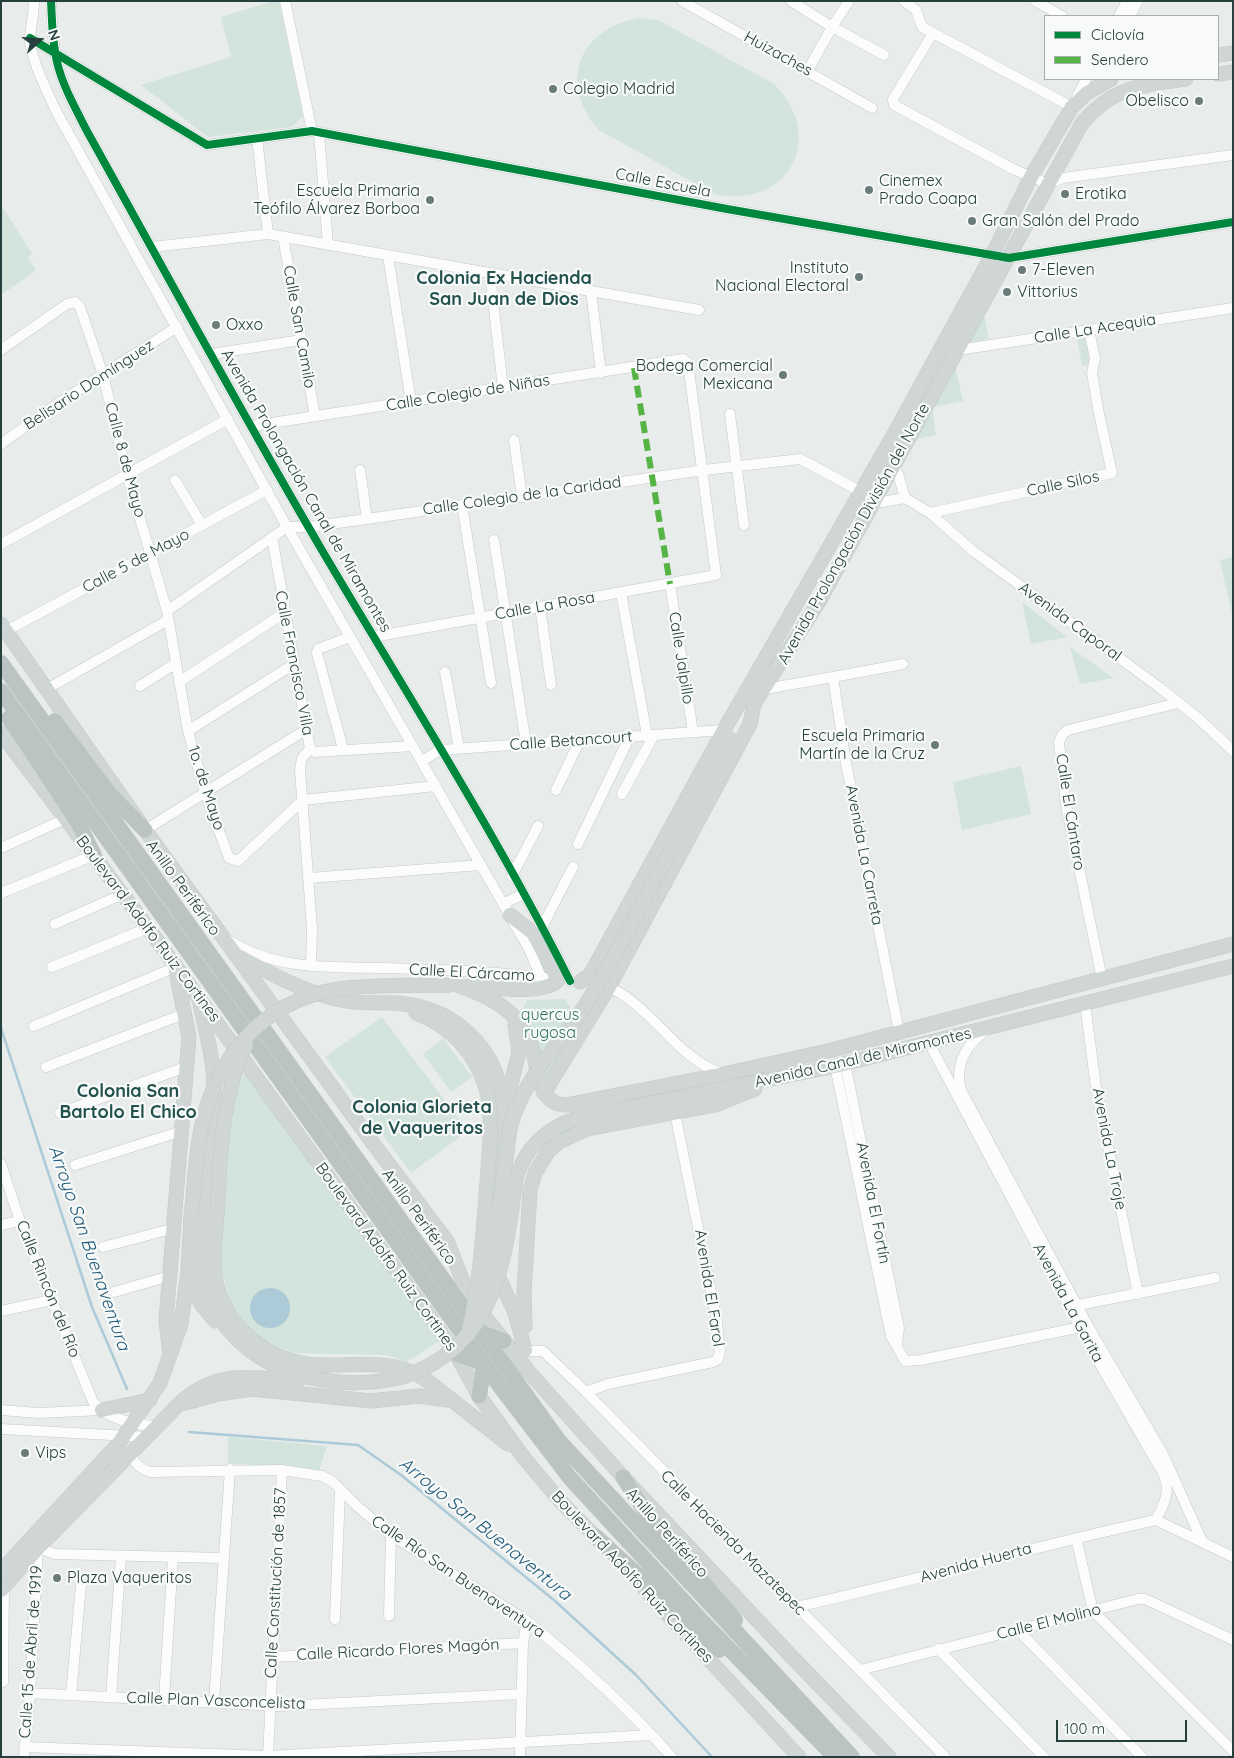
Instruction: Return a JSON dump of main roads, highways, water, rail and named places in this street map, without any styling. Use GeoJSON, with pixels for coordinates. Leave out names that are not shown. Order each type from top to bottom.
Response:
{"type":"FeatureCollection","features":[{"type":"Feature","properties":{"kind":"highway","name":"Anillo Periférico"},"geometry":{"type":"LineString","coordinates":[[1,663],[474,1334],[559,1441],[852,1757]]}},
{"type":"Feature","properties":{"kind":"highway"},"geometry":{"type":"LineString","coordinates":[[10,676],[50,715],[110,794],[145,830]]}},
{"type":"Feature","properties":{"kind":"highway","name":"Anillo Periférico"},"geometry":{"type":"LineString","coordinates":[[1,690],[483,1364],[570,1478],[744,1664],[835,1757]]}},
{"type":"Feature","properties":{"kind":"highway"},"geometry":{"type":"LineString","coordinates":[[1,706],[78,823],[94,855]]}},
{"type":"Feature","properties":{"kind":"highway"},"geometry":{"type":"LineString","coordinates":[[476,1311],[474,1334],[514,1348]]}},
{"type":"Feature","properties":{"kind":"highway"},"geometry":{"type":"LineString","coordinates":[[456,1354],[483,1364],[479,1396]]}},
{"type":"Feature","properties":{"kind":"highway"},"geometry":{"type":"LineString","coordinates":[[623,1477],[651,1520],[720,1601],[794,1696]]}},
{"type":"Feature","properties":{"kind":"highway"},"geometry":{"type":"LineString","coordinates":[[595,1536],[711,1645],[744,1664]]}},
{"type":"Feature","properties":{"kind":"main road","name":"Avenida Prolongación División del Norte"},"geometry":{"type":"LineString","coordinates":[[569,981],[590,975],[599,960],[724,730],[862,493],[992,255],[1031,177],[1072,107],[1087,93],[1109,80]]}},
{"type":"Feature","properties":{"kind":"main road","name":"Avenida Prolongación División del Norte"},"geometry":{"type":"LineString","coordinates":[[544,1093],[618,972],[750,724],[754,704],[765,690],[818,604],[1082,125],[1100,105],[1115,95],[1134,87],[1180,80]]}},
{"type":"Feature","properties":{"kind":"main road"},"geometry":{"type":"LineString","coordinates":[[893,436],[897,444],[905,444]]}},
{"type":"Feature","properties":{"kind":"main road"},"geometry":{"type":"LineString","coordinates":[[884,453],[893,452],[895,463]]}},
{"type":"Feature","properties":{"kind":"main road"},"geometry":{"type":"LineString","coordinates":[[803,593],[818,604]]}},
{"type":"Feature","properties":{"kind":"main road"},"geometry":{"type":"LineString","coordinates":[[4,628],[145,830],[372,1142],[448,1241],[456,1257],[465,1291],[476,1311],[514,1348],[529,1372],[623,1477],[790,1656],[889,1757]]}},
{"type":"Feature","properties":{"kind":"main road"},"geometry":{"type":"LineString","coordinates":[[476,1311],[494,1253],[502,1176],[512,1119],[529,1082],[548,1054],[571,1027],[589,999],[741,718],[754,704]]}},
{"type":"Feature","properties":{"kind":"main road","name":"Boulevard Adolfo Ruiz Cortines"},"geometry":{"type":"LineString","coordinates":[[1,732],[148,928],[456,1354],[479,1396],[524,1458],[562,1502],[799,1757]]}},
{"type":"Feature","properties":{"kind":"main road"},"geometry":{"type":"LineString","coordinates":[[1,1571],[124,1437],[150,1400],[170,1357],[181,1324],[188,1272],[200,1131],[211,1092],[226,1063],[253,1030],[270,1015],[309,996],[356,988],[454,985],[539,988],[569,981],[533,933],[507,910]]}},
{"type":"Feature","properties":{"kind":"main road","name":"Avenida Canal de Miramontes"},"geometry":{"type":"LineString","coordinates":[[544,1093],[553,1102],[566,1105],[724,1074],[899,1032],[1233,944]]}},
{"type":"Feature","properties":{"kind":"main road"},"geometry":{"type":"LineString","coordinates":[[236,954],[280,978],[329,997],[352,1002],[415,1005],[435,1010],[467,1030],[483,1051],[496,1074],[501,1094],[502,1116],[491,1252],[496,1273],[519,1321],[514,1348]]}},
{"type":"Feature","properties":{"kind":"main road"},"geometry":{"type":"LineString","coordinates":[[599,960],[608,971],[618,972]]}},
{"type":"Feature","properties":{"kind":"main road","name":"Avenida Canal de Miramontes"},"geometry":{"type":"LineString","coordinates":[[334,1380],[378,1381],[411,1374],[438,1361],[474,1334],[501,1272],[510,1235],[516,1178],[522,1163],[532,1147],[545,1135],[567,1122],[766,1082],[840,1065],[1233,966]]}},
{"type":"Feature","properties":{"kind":"main road"},"geometry":{"type":"LineString","coordinates":[[170,1357],[166,1328],[190,1037],[176,967]]}},
{"type":"Feature","properties":{"kind":"main road"},"geometry":{"type":"LineString","coordinates":[[454,985],[485,996],[504,1007],[516,1019],[528,1037],[544,1093]]}},
{"type":"Feature","properties":{"kind":"main road"},"geometry":{"type":"LineString","coordinates":[[199,998],[212,1063],[214,1093],[201,1261],[211,1300],[225,1326],[237,1340]]}},
{"type":"Feature","properties":{"kind":"main road"},"geometry":{"type":"LineString","coordinates":[[382,1003],[419,1014],[446,1029],[470,1053],[486,1088],[491,1127],[476,1311]]}},
{"type":"Feature","properties":{"kind":"main road"},"geometry":{"type":"LineString","coordinates":[[502,1116],[514,1080],[520,1052],[516,1027],[504,1007]]}},
{"type":"Feature","properties":{"kind":"main road"},"geometry":{"type":"LineString","coordinates":[[253,1030],[237,1065],[228,1092],[222,1125],[214,1264],[218,1288],[233,1320],[254,1342],[278,1355],[306,1363],[388,1365],[403,1368],[425,1379],[503,1439],[524,1458]]}},
{"type":"Feature","properties":{"kind":"main road"},"geometry":{"type":"LineString","coordinates":[[514,1348],[524,1292],[530,1190],[539,1164],[553,1147],[577,1133],[725,1102],[766,1082]]}},
{"type":"Feature","properties":{"kind":"main road"},"geometry":{"type":"LineString","coordinates":[[188,1272],[201,1304],[214,1320],[260,1358],[278,1368],[302,1376],[334,1380]]}},
{"type":"Feature","properties":{"kind":"main road"},"geometry":{"type":"LineString","coordinates":[[3,1588],[38,1548],[177,1406],[201,1387],[237,1376],[286,1380],[334,1380]]}},
{"type":"Feature","properties":{"kind":"main road"},"geometry":{"type":"LineString","coordinates":[[177,1406],[218,1394],[252,1389],[371,1401],[428,1396],[452,1401]]}},
{"type":"Feature","properties":{"kind":"main road"},"geometry":{"type":"LineString","coordinates":[[102,1410],[150,1400]]}},
{"type":"Feature","properties":{"kind":"water"},"geometry":{"type":"Polygon","coordinates":[[[270,1288],[284,1294],[290,1308],[284,1322],[270,1328],[256,1322],[250,1308],[256,1294],[270,1288]]]}},
{"type":"Feature","properties":{"kind":"waterway","name":"Arroyo San Buenaventura"},"geometry":{"type":"LineString","coordinates":[[1,1028],[92,1307],[127,1389]]}},
{"type":"Feature","properties":{"kind":"waterway","name":"Arroyo San Buenaventura"},"geometry":{"type":"LineString","coordinates":[[189,1432],[358,1445],[401,1475],[555,1601],[636,1675],[712,1757]]}},
{"type":"Feature","properties":{"kind":"place","name":"Colegio Madrid"},"geometry":{"type":"Point","coordinates":[553,89]}},
{"type":"Feature","properties":{"kind":"place","name":"Obelisco"},"geometry":{"type":"Point","coordinates":[1199,101]}},
{"type":"Feature","properties":{"kind":"place","name":"Cinemex Prado Coapa"},"geometry":{"type":"Point","coordinates":[869,190]}},
{"type":"Feature","properties":{"kind":"place","name":"Erotika"},"geometry":{"type":"Point","coordinates":[1065,194]}},
{"type":"Feature","properties":{"kind":"place","name":"Escuela Primaria Teófilo Álvarez Borboa"},"geometry":{"type":"Point","coordinates":[430,200]}},
{"type":"Feature","properties":{"kind":"place","name":"Gran Salón del Prado"},"geometry":{"type":"Point","coordinates":[972,221]}},
{"type":"Feature","properties":{"kind":"place","name":"7-Eleven"},"geometry":{"type":"Point","coordinates":[1022,270]}},
{"type":"Feature","properties":{"kind":"place","name":"Instituto Nacional Electoral"},"geometry":{"type":"Point","coordinates":[859,277]}},
{"type":"Feature","properties":{"kind":"place","name":"Vittorius"},"geometry":{"type":"Point","coordinates":[1007,292]}},
{"type":"Feature","properties":{"kind":"place","name":"Oxxo"},"geometry":{"type":"Point","coordinates":[216,325]}},
{"type":"Feature","properties":{"kind":"place","name":"Bodega Comercial Mexicana"},"geometry":{"type":"Point","coordinates":[783,375]}},
{"type":"Feature","properties":{"kind":"place","name":"Escuela Primaria Martín de la Cruz"},"geometry":{"type":"Point","coordinates":[935,745]}},
{"type":"Feature","properties":{"kind":"place","name":"Vips"},"geometry":{"type":"Point","coordinates":[25,1453]}},
{"type":"Feature","properties":{"kind":"place","name":"Plaza Vaqueritos"},"geometry":{"type":"Point","coordinates":[57,1578]}},
{"type":"Feature","properties":{"kind":"district","name":"Colonia Ex Hacienda San Juan de Dios"},"geometry":{"type":"Point","coordinates":[504,289]}},
{"type":"Feature","properties":{"kind":"district","name":"Colonia San Bartolo El Chico"},"geometry":{"type":"Point","coordinates":[128,1102]}},
{"type":"Feature","properties":{"kind":"district","name":"Colonia Glorieta de Vaqueritos"},"geometry":{"type":"Point","coordinates":[422,1118]}},
{"type":"Feature","properties":{"kind":"park label","name":"quercus rugosa"},"geometry":{"type":"Point","coordinates":[550,1024]}}]}
